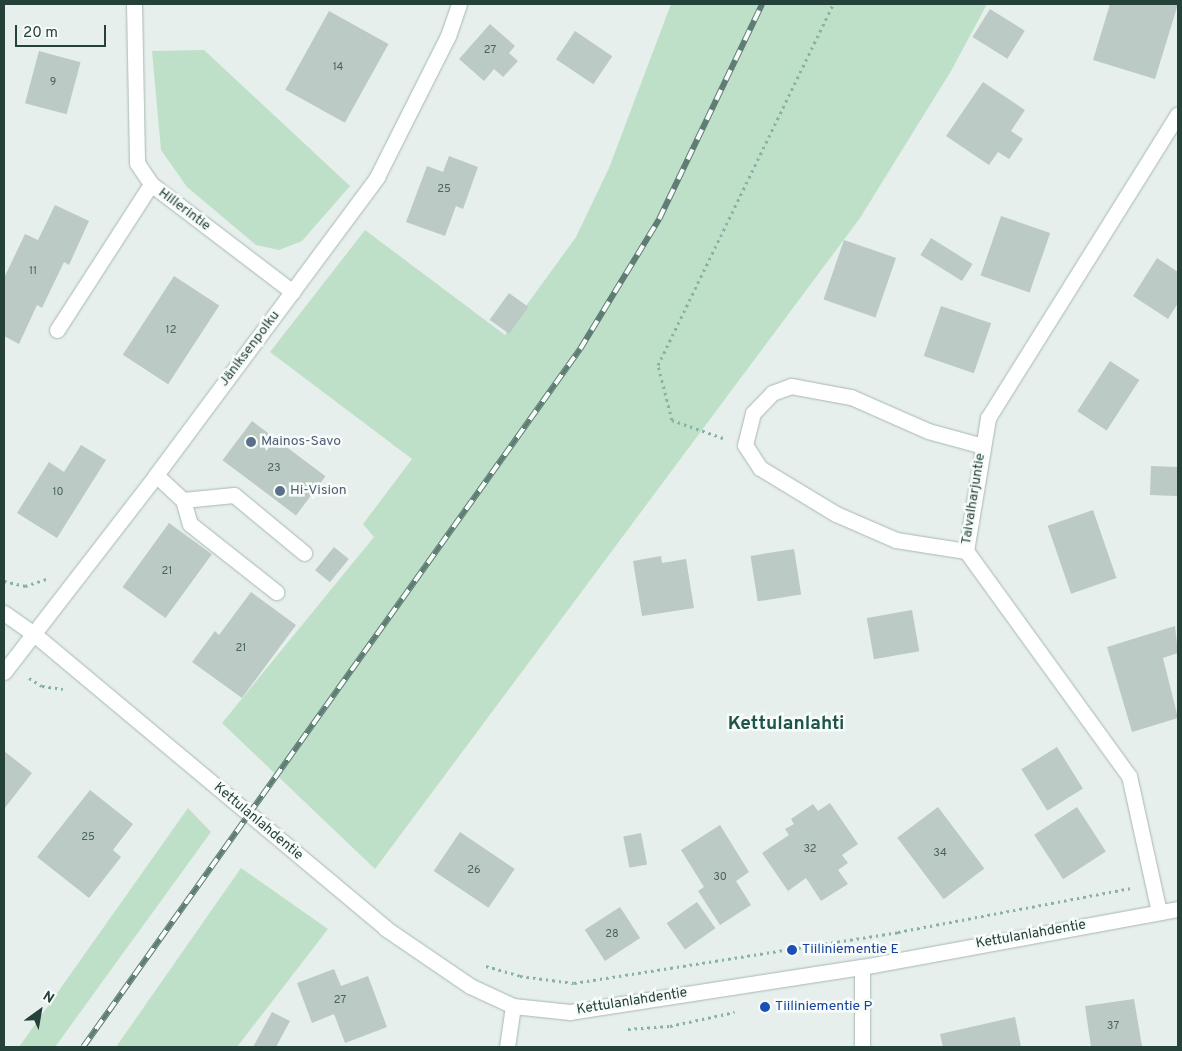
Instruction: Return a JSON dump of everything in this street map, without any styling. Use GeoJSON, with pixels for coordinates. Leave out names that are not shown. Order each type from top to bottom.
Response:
{"type":"FeatureCollection","features":[{"type":"Feature","properties":{"kind":"street","name":"Hillerintie"},"geometry":{"type":"LineString","coordinates":[[134,4],[137,163],[150,184],[293,292]]}},
{"type":"Feature","properties":{"kind":"street","name":"Jäniksenpolku"},"geometry":{"type":"LineString","coordinates":[[6,669],[156,475],[378,177],[444,45],[459,4]]}},
{"type":"Feature","properties":{"kind":"street","name":"Taivalharjuntie"},"geometry":{"type":"LineString","coordinates":[[1159,912],[1129,776],[966,551],[988,418],[1178,114]]}},
{"type":"Feature","properties":{"kind":"street"},"geometry":{"type":"LineString","coordinates":[[57,330],[150,184]]}},
{"type":"Feature","properties":{"kind":"street"},"geometry":{"type":"LineString","coordinates":[[966,551],[896,540],[836,514],[760,468],[745,445],[754,413],[772,393],[791,386],[851,397],[928,431],[983,446]]}},
{"type":"Feature","properties":{"kind":"street"},"geometry":{"type":"LineString","coordinates":[[156,475],[183,500],[190,524],[276,592]]}},
{"type":"Feature","properties":{"kind":"street"},"geometry":{"type":"LineString","coordinates":[[183,500],[234,495],[304,553]]}},
{"type":"Feature","properties":{"kind":"street","name":"Kettulanlahdentie"},"geometry":{"type":"LineString","coordinates":[[4,613],[34,634],[385,928],[470,986],[512,1006],[570,1012],[862,967],[1178,909]]}},
{"type":"Feature","properties":{"kind":"street"},"geometry":{"type":"LineString","coordinates":[[862,967],[862,1047]]}},
{"type":"Feature","properties":{"kind":"street"},"geometry":{"type":"LineString","coordinates":[[507,1047],[512,1006]]}},
{"type":"Feature","properties":{"kind":"path"},"geometry":{"type":"LineString","coordinates":[[745,445],[672,420],[658,365],[833,4]]}},
{"type":"Feature","properties":{"kind":"path"},"geometry":{"type":"LineString","coordinates":[[4,581],[25,586],[46,578],[66,592]]}},
{"type":"Feature","properties":{"kind":"path"},"geometry":{"type":"LineString","coordinates":[[6,669],[42,686],[64,690]]}},
{"type":"Feature","properties":{"kind":"path"},"geometry":{"type":"LineString","coordinates":[[470,986],[482,965],[520,976],[574,983],[792,950],[1125,891],[1150,874]]}},
{"type":"Feature","properties":{"kind":"path"},"geometry":{"type":"LineString","coordinates":[[623,1029],[670,1026],[737,1012]]}},
{"type":"Feature","properties":{"kind":"green space"},"geometry":{"type":"Polygon","coordinates":[[[671,4],[987,4],[951,71],[860,218],[375,869],[222,723],[374,537],[363,524],[412,459],[270,352],[365,230],[505,335],[576,237],[609,168],[671,4]]]}},
{"type":"Feature","properties":{"kind":"green space"},"geometry":{"type":"Polygon","coordinates":[[[204,50],[350,186],[302,241],[279,250],[256,245],[187,187],[161,150],[152,51],[204,50]]]}},
{"type":"Feature","properties":{"kind":"green space"},"geometry":{"type":"Polygon","coordinates":[[[188,808],[211,832],[55,1047],[19,1047],[188,808]]]}},
{"type":"Feature","properties":{"kind":"green space"},"geometry":{"type":"Polygon","coordinates":[[[241,868],[328,929],[237,1047],[116,1047],[241,868]]]}},
{"type":"Feature","properties":{"kind":"building"},"geometry":{"type":"Polygon","coordinates":[[[1110,4],[1178,4],[1155,79],[1093,60],[1110,4]]]}},
{"type":"Feature","properties":{"kind":"building"},"geometry":{"type":"Polygon","coordinates":[[[990,9],[1025,31],[1007,59],[973,37],[990,9]]]}},
{"type":"Feature","properties":{"kind":"building"},"geometry":{"type":"Polygon","coordinates":[[[329,11],[388,44],[345,123],[285,90],[329,11]]]}},
{"type":"Feature","properties":{"kind":"building"},"geometry":{"type":"Polygon","coordinates":[[[490,24],[515,46],[509,53],[518,61],[503,77],[494,69],[484,81],[459,59],[490,24]]]}},
{"type":"Feature","properties":{"kind":"building"},"geometry":{"type":"Polygon","coordinates":[[[575,31],[612,56],[593,84],[556,59],[575,31]]]}},
{"type":"Feature","properties":{"kind":"building"},"geometry":{"type":"Polygon","coordinates":[[[39,51],[81,62],[67,114],[25,103],[39,51]]]}},
{"type":"Feature","properties":{"kind":"building"},"geometry":{"type":"Polygon","coordinates":[[[983,82],[1025,110],[1011,131],[1023,139],[1009,159],[998,152],[989,165],[946,136],[983,82]]]}},
{"type":"Feature","properties":{"kind":"building"},"geometry":{"type":"Polygon","coordinates":[[[449,156],[478,167],[463,209],[456,206],[445,236],[406,222],[427,166],[443,172],[449,156]]]}},
{"type":"Feature","properties":{"kind":"building"},"geometry":{"type":"Polygon","coordinates":[[[55,205],[89,221],[69,265],[64,262],[42,308],[37,305],[19,344],[4,336],[4,278],[25,234],[38,240],[55,205]]]}},
{"type":"Feature","properties":{"kind":"building"},"geometry":{"type":"Polygon","coordinates":[[[1001,216],[1050,233],[1030,292],[980,276],[1001,216]]]}},
{"type":"Feature","properties":{"kind":"building"},"geometry":{"type":"Polygon","coordinates":[[[931,238],[973,264],[962,281],[920,255],[931,238]]]}},
{"type":"Feature","properties":{"kind":"building"},"geometry":{"type":"Polygon","coordinates":[[[844,240],[896,258],[875,317],[823,300],[844,240]]]}},
{"type":"Feature","properties":{"kind":"building"},"geometry":{"type":"Polygon","coordinates":[[[1157,258],[1178,272],[1178,303],[1168,319],[1133,296],[1157,258]]]}},
{"type":"Feature","properties":{"kind":"building"},"geometry":{"type":"Polygon","coordinates":[[[174,276],[219,305],[168,384],[123,355],[174,276]]]}},
{"type":"Feature","properties":{"kind":"building"},"geometry":{"type":"Polygon","coordinates":[[[509,293],[528,307],[509,334],[490,320],[509,293]]]}},
{"type":"Feature","properties":{"kind":"building"},"geometry":{"type":"Polygon","coordinates":[[[941,306],[991,323],[974,373],[924,356],[941,306]]]}},
{"type":"Feature","properties":{"kind":"building"},"geometry":{"type":"Polygon","coordinates":[[[1110,361],[1139,380],[1107,430],[1077,411],[1110,361]]]}},
{"type":"Feature","properties":{"kind":"building"},"geometry":{"type":"Polygon","coordinates":[[[252,421],[325,476],[296,516],[223,460],[252,421]]]}},
{"type":"Feature","properties":{"kind":"building"},"geometry":{"type":"Polygon","coordinates":[[[81,445],[106,460],[57,538],[17,513],[49,462],[64,472],[81,445]]]}},
{"type":"Feature","properties":{"kind":"building"},"geometry":{"type":"Polygon","coordinates":[[[1151,466],[1178,467],[1177,496],[1150,495],[1151,466]]]}},
{"type":"Feature","properties":{"kind":"building"},"geometry":{"type":"Polygon","coordinates":[[[1093,510],[1116,578],[1071,594],[1048,526],[1093,510]]]}},
{"type":"Feature","properties":{"kind":"building"},"geometry":{"type":"Polygon","coordinates":[[[169,523],[212,554],[165,618],[123,587],[169,523]]]}},
{"type":"Feature","properties":{"kind":"building"},"geometry":{"type":"Polygon","coordinates":[[[334,547],[349,559],[330,582],[315,570],[334,547]]]}},
{"type":"Feature","properties":{"kind":"building"},"geometry":{"type":"Polygon","coordinates":[[[794,549],[801,594],[758,601],[751,556],[794,549]]]}},
{"type":"Feature","properties":{"kind":"building"},"geometry":{"type":"Polygon","coordinates":[[[661,556],[662,563],[686,559],[694,608],[642,616],[633,561],[661,556]]]}},
{"type":"Feature","properties":{"kind":"building"},"geometry":{"type":"Polygon","coordinates":[[[251,592],[296,625],[242,698],[192,662],[215,631],[219,635],[251,592]]]}},
{"type":"Feature","properties":{"kind":"building"},"geometry":{"type":"Polygon","coordinates":[[[912,610],[919,651],[874,659],[867,618],[912,610]]]}},
{"type":"Feature","properties":{"kind":"building"},"geometry":{"type":"Polygon","coordinates":[[[1175,626],[1178,653],[1163,658],[1178,718],[1132,732],[1107,647],[1175,626]]]}},
{"type":"Feature","properties":{"kind":"building"},"geometry":{"type":"Polygon","coordinates":[[[1057,747],[1083,789],[1047,811],[1021,769],[1057,747]]]}},
{"type":"Feature","properties":{"kind":"building"},"geometry":{"type":"Polygon","coordinates":[[[4,751],[32,773],[4,809],[4,751]]]}},
{"type":"Feature","properties":{"kind":"building"},"geometry":{"type":"Polygon","coordinates":[[[90,790],[133,824],[113,850],[121,857],[89,898],[37,857],[90,790]]]}},
{"type":"Feature","properties":{"kind":"building"},"geometry":{"type":"Polygon","coordinates":[[[830,803],[858,844],[842,855],[848,863],[838,870],[848,884],[821,901],[806,878],[788,891],[762,853],[789,835],[785,829],[794,824],[791,819],[813,804],[818,811],[830,803]]]}},
{"type":"Feature","properties":{"kind":"building"},"geometry":{"type":"Polygon","coordinates":[[[938,807],[984,868],[944,899],[897,838],[938,807]]]}},
{"type":"Feature","properties":{"kind":"building"},"geometry":{"type":"Polygon","coordinates":[[[1077,807],[1106,851],[1063,879],[1034,835],[1077,807]]]}},
{"type":"Feature","properties":{"kind":"building"},"geometry":{"type":"Polygon","coordinates":[[[720,825],[749,872],[736,881],[751,905],[720,925],[698,891],[704,887],[681,850],[720,825]]]}},
{"type":"Feature","properties":{"kind":"building"},"geometry":{"type":"Polygon","coordinates":[[[460,832],[515,869],[488,908],[434,871],[460,832]]]}},
{"type":"Feature","properties":{"kind":"building"},"geometry":{"type":"Polygon","coordinates":[[[641,833],[647,864],[629,868],[623,836],[641,833]]]}},
{"type":"Feature","properties":{"kind":"building"},"geometry":{"type":"Polygon","coordinates":[[[697,902],[715,928],[685,949],[667,923],[697,902]]]}},
{"type":"Feature","properties":{"kind":"building"},"geometry":{"type":"Polygon","coordinates":[[[620,907],[640,938],[605,961],[585,930],[620,907]]]}},
{"type":"Feature","properties":{"kind":"building"},"geometry":{"type":"Polygon","coordinates":[[[334,969],[341,986],[368,976],[387,1027],[345,1043],[334,1014],[312,1023],[297,983],[334,969]]]}},
{"type":"Feature","properties":{"kind":"building"},"geometry":{"type":"Polygon","coordinates":[[[1134,999],[1142,1046],[1091,1047],[1085,1006],[1134,999]]]}},
{"type":"Feature","properties":{"kind":"building"},"geometry":{"type":"Polygon","coordinates":[[[272,1012],[290,1021],[276,1047],[253,1047],[272,1012]]]}},
{"type":"Feature","properties":{"kind":"building"},"geometry":{"type":"Polygon","coordinates":[[[1015,1017],[1021,1047],[943,1047],[940,1034],[1015,1017]]]}},
{"type":"Feature","properties":{"kind":"railway"},"geometry":{"type":"LineString","coordinates":[[83,1047],[580,349],[659,219],[762,4]]}},
{"type":"Feature","properties":{"kind":"place","name":"Mainos-Savo"},"geometry":{"type":"Point","coordinates":[251,442]}},
{"type":"Feature","properties":{"kind":"place","name":"Hi-Vision"},"geometry":{"type":"Point","coordinates":[280,491]}},
{"type":"Feature","properties":{"kind":"place","name":"Tiiliniementie E"},"geometry":{"type":"Point","coordinates":[792,950]}},
{"type":"Feature","properties":{"kind":"place","name":"Tiiliniementie P"},"geometry":{"type":"Point","coordinates":[765,1007]}},
{"type":"Feature","properties":{"kind":"district","name":"Kettulanlahti"},"geometry":{"type":"Point","coordinates":[786,725]}}]}
